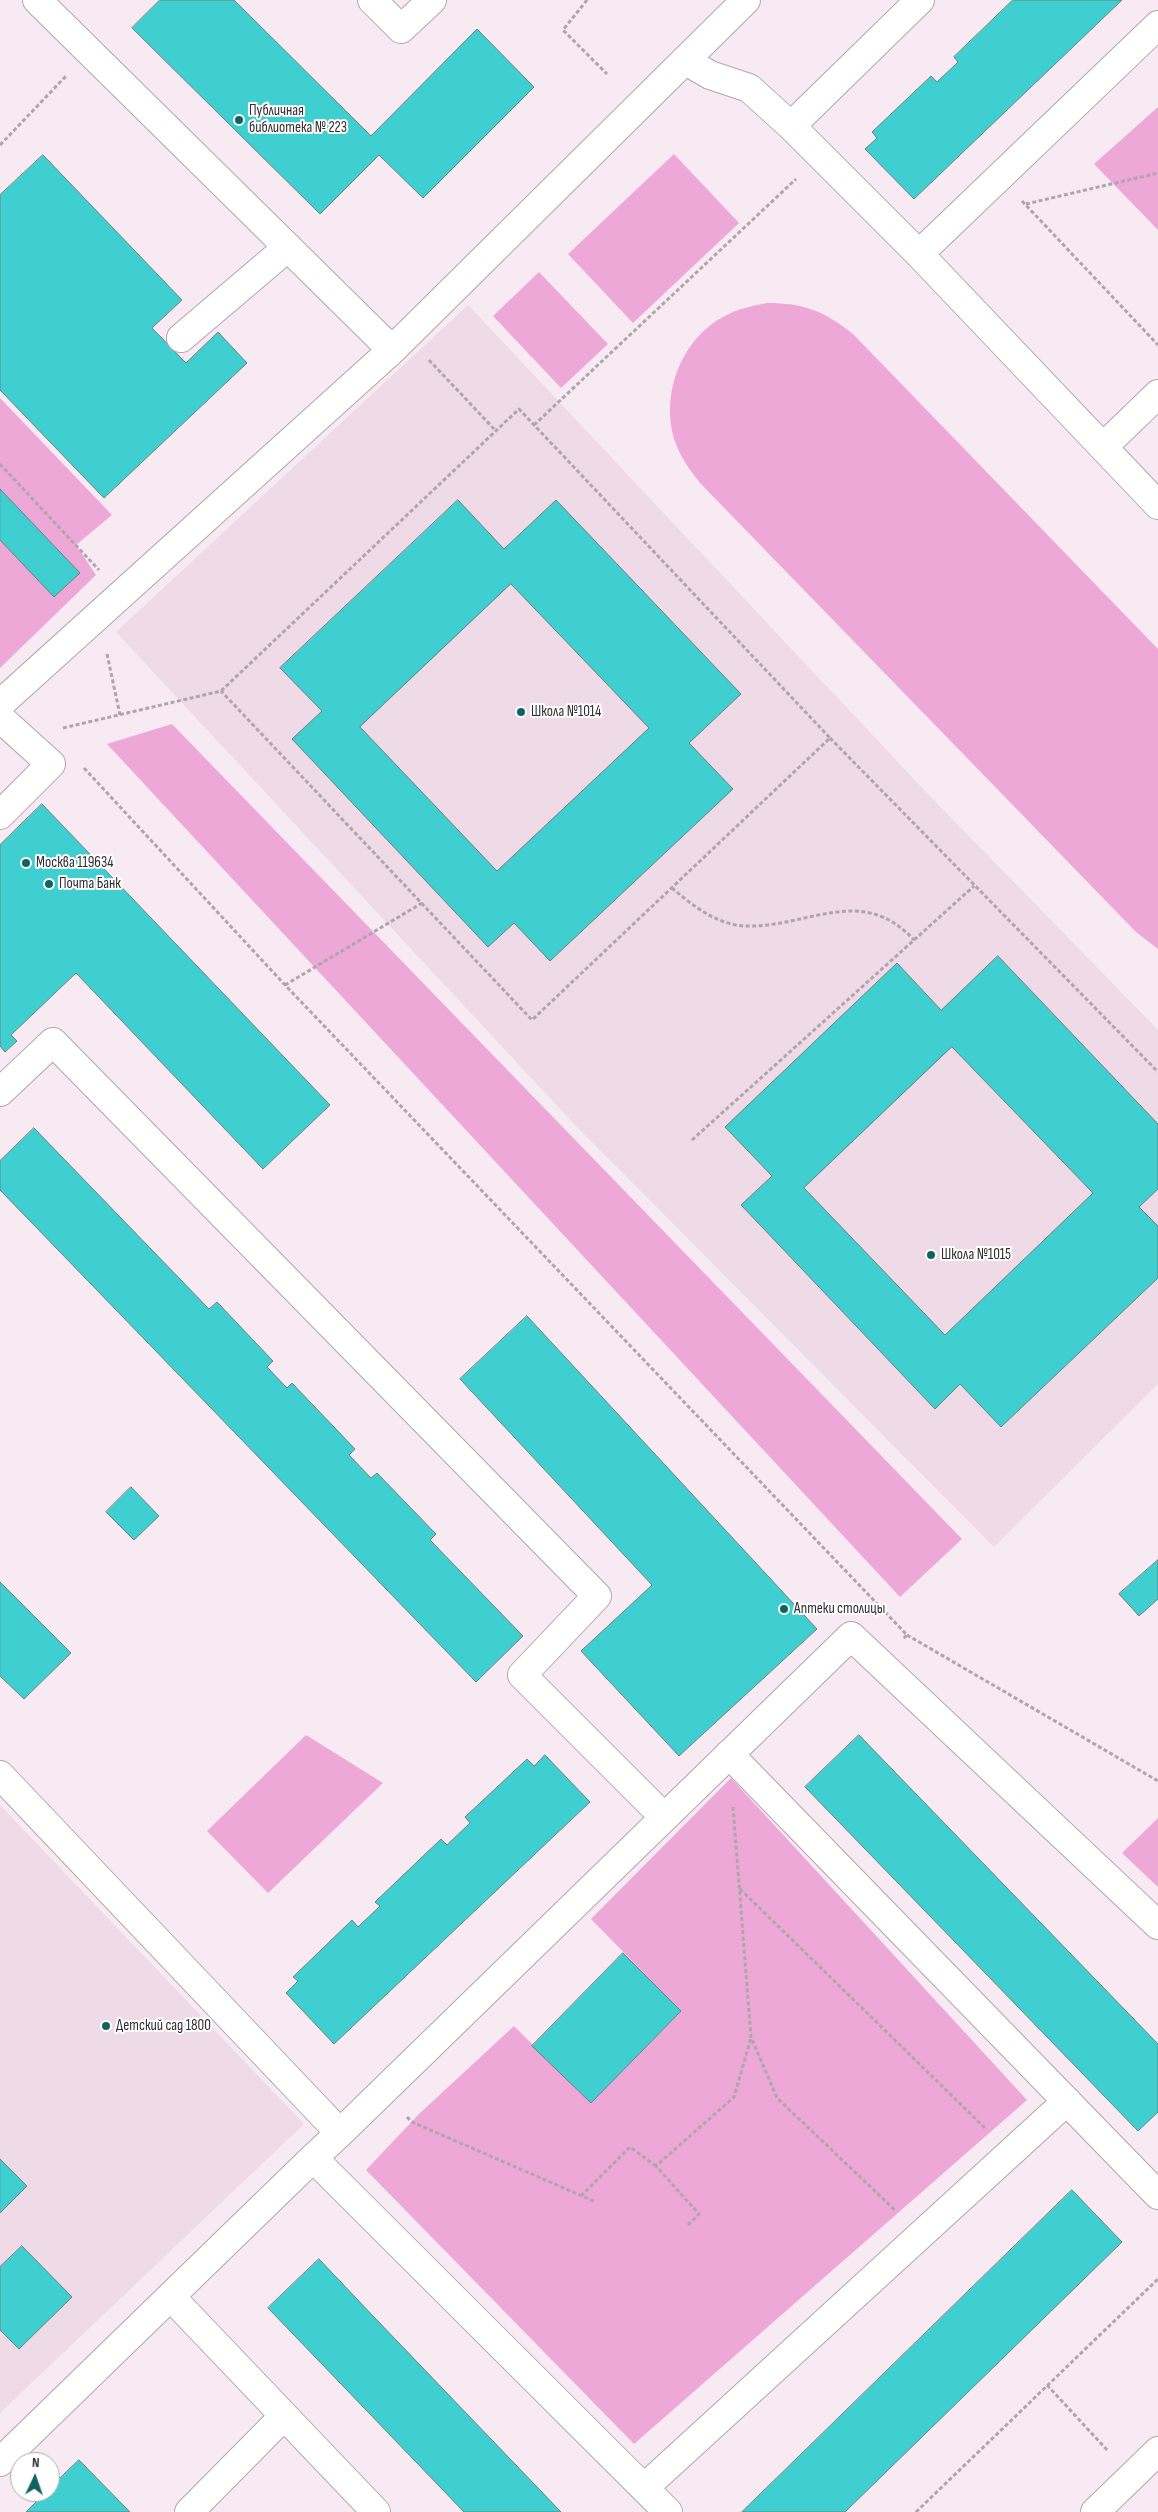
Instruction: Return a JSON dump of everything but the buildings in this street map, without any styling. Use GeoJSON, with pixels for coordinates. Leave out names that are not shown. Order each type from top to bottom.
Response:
{"type":"FeatureCollection","features":[{"type":"Feature","properties":{"kind":"street"},"geometry":{"type":"LineString","coordinates":[[37,0],[288,247],[399,343]]}},
{"type":"Feature","properties":{"kind":"street"},"geometry":{"type":"LineString","coordinates":[[372,0],[401,29],[432,0]]}},
{"type":"Feature","properties":{"kind":"street"},"geometry":{"type":"LineString","coordinates":[[0,704],[399,343],[746,0]]}},
{"type":"Feature","properties":{"kind":"street"},"geometry":{"type":"LineString","coordinates":[[791,126],[920,0]]}},
{"type":"Feature","properties":{"kind":"street"},"geometry":{"type":"LineString","coordinates":[[919,254],[1158,24]]}},
{"type":"Feature","properties":{"kind":"street"},"geometry":{"type":"LineString","coordinates":[[686,61],[710,75],[749,88],[791,126],[919,254],[1158,505]]}},
{"type":"Feature","properties":{"kind":"street"},"geometry":{"type":"LineString","coordinates":[[181,338],[288,247]]}},
{"type":"Feature","properties":{"kind":"street"},"geometry":{"type":"LineString","coordinates":[[1103,447],[1158,394]]}},
{"type":"Feature","properties":{"kind":"street"},"geometry":{"type":"LineString","coordinates":[[0,718],[51,764],[0,814]]}},
{"type":"Feature","properties":{"kind":"street"},"geometry":{"type":"LineString","coordinates":[[0,1092],[53,1042],[597,1596],[522,1675],[664,1817]]}},
{"type":"Feature","properties":{"kind":"street"},"geometry":{"type":"LineString","coordinates":[[0,2462],[852,1636],[1158,1925]]}},
{"type":"Feature","properties":{"kind":"street"},"geometry":{"type":"LineString","coordinates":[[729,1754],[1158,2195]]}},
{"type":"Feature","properties":{"kind":"street"},"geometry":{"type":"LineString","coordinates":[[0,1775],[340,2133]]}},
{"type":"Feature","properties":{"kind":"street"},"geometry":{"type":"LineString","coordinates":[[644,2488],[1067,2101]]}},
{"type":"Feature","properties":{"kind":"street"},"geometry":{"type":"LineString","coordinates":[[313,2158],[668,2512]]}},
{"type":"Feature","properties":{"kind":"street"},"geometry":{"type":"LineString","coordinates":[[171,2297],[376,2512]]}},
{"type":"Feature","properties":{"kind":"street"},"geometry":{"type":"LineString","coordinates":[[189,2512],[284,2416]]}},
{"type":"Feature","properties":{"kind":"street"},"geometry":{"type":"LineString","coordinates":[[1095,2512],[1158,2451]]}},
{"type":"Feature","properties":{"kind":"path"},"geometry":{"type":"LineString","coordinates":[[587,0],[563,30],[607,74]]}},
{"type":"Feature","properties":{"kind":"path"},"geometry":{"type":"LineString","coordinates":[[0,145],[90,51]]}},
{"type":"Feature","properties":{"kind":"path"},"geometry":{"type":"LineString","coordinates":[[534,425],[821,156]]}},
{"type":"Feature","properties":{"kind":"path"},"geometry":{"type":"LineString","coordinates":[[1025,204],[1158,173]]}},
{"type":"Feature","properties":{"kind":"path"},"geometry":{"type":"LineString","coordinates":[[1000,177],[1158,345]]}},
{"type":"Feature","properties":{"kind":"path"},"geometry":{"type":"LineString","coordinates":[[399,343],[496,431]]}},
{"type":"Feature","properties":{"kind":"path"},"geometry":{"type":"LineString","coordinates":[[33,747],[50,731],[221,691],[519,409],[830,738],[1158,1072]]}},
{"type":"Feature","properties":{"kind":"path"},"geometry":{"type":"LineString","coordinates":[[0,464],[122,594]]}},
{"type":"Feature","properties":{"kind":"path"},"geometry":{"type":"LineString","coordinates":[[98,616],[120,715]]}},
{"type":"Feature","properties":{"kind":"path"},"geometry":{"type":"LineString","coordinates":[[221,691],[532,1020],[830,738]]}},
{"type":"Feature","properties":{"kind":"path"},"geometry":{"type":"LineString","coordinates":[[77,760],[286,985],[907,1634],[1158,1781]]}},
{"type":"Feature","properties":{"kind":"path"},"geometry":{"type":"LineString","coordinates":[[692,1140],[974,886]]}},
{"type":"Feature","properties":{"kind":"path"},"geometry":{"type":"LineString","coordinates":[[672,888],[692,905],[715,918],[743,926],[775,924],[828,913],[854,911],[880,915],[900,926],[914,940]]}},
{"type":"Feature","properties":{"kind":"path"},"geometry":{"type":"LineString","coordinates":[[286,985],[422,903]]}},
{"type":"Feature","properties":{"kind":"path"},"geometry":{"type":"LineString","coordinates":[[880,1664],[907,1634]]}},
{"type":"Feature","properties":{"kind":"path"},"geometry":{"type":"LineString","coordinates":[[733,1805],[751,2038],[777,2098],[921,2235]]}},
{"type":"Feature","properties":{"kind":"path"},"geometry":{"type":"LineString","coordinates":[[739,1888],[1010,2153]]}},
{"type":"Feature","properties":{"kind":"path"},"geometry":{"type":"LineString","coordinates":[[656,2166],[734,2097],[751,2038]]}},
{"type":"Feature","properties":{"kind":"path"},"geometry":{"type":"LineString","coordinates":[[382,2092],[412,2122],[596,2202]]}},
{"type":"Feature","properties":{"kind":"path"},"geometry":{"type":"LineString","coordinates":[[580,2196],[630,2147],[656,2166],[699,2214],[688,2224]]}},
{"type":"Feature","properties":{"kind":"path"},"geometry":{"type":"LineString","coordinates":[[916,2512],[1158,2279]]}},
{"type":"Feature","properties":{"kind":"path"},"geometry":{"type":"LineString","coordinates":[[1047,2385],[1132,2476]]}},
{"type":"Feature","properties":{"kind":"shaded area"},"geometry":{"type":"Polygon","coordinates":[[[1158,107],[1158,230],[1094,164],[1158,107]]]}},
{"type":"Feature","properties":{"kind":"shaded area"},"geometry":{"type":"Polygon","coordinates":[[[674,154],[739,223],[633,323],[568,254],[674,154]]]}},
{"type":"Feature","properties":{"kind":"shaded area"},"geometry":{"type":"Polygon","coordinates":[[[539,272],[608,344],[561,388],[493,316],[539,272]]]}},
{"type":"Feature","properties":{"kind":"shaded area"},"geometry":{"type":"Polygon","coordinates":[[[767,303],[780,303],[813,310],[833,319],[853,334],[1158,649],[1158,949],[1136,932],[700,483],[689,469],[676,444],[671,426],[672,390],[677,372],[695,340],[708,327],[734,312],[767,303]]]}},
{"type":"Feature","properties":{"kind":"shaded area"},"geometry":{"type":"Polygon","coordinates":[[[468,305],[927,793],[1158,1030],[1158,1384],[994,1547],[575,1125],[116,632],[468,305]]]}},
{"type":"Feature","properties":{"kind":"shaded area"},"geometry":{"type":"Polygon","coordinates":[[[0,398],[112,515],[76,545],[96,575],[0,668],[0,398]]]}},
{"type":"Feature","properties":{"kind":"shaded area"},"geometry":{"type":"Polygon","coordinates":[[[172,724],[962,1539],[900,1597],[107,744],[172,724]]]}},
{"type":"Feature","properties":{"kind":"shaded area"},"geometry":{"type":"Polygon","coordinates":[[[306,1735],[383,1783],[268,1893],[207,1831],[306,1735]]]}},
{"type":"Feature","properties":{"kind":"shaded area"},"geometry":{"type":"Polygon","coordinates":[[[731,1778],[1027,2100],[634,2444],[366,2170],[419,2114],[514,2026],[591,2103],[681,2011],[591,1919],[731,1778]]]}},
{"type":"Feature","properties":{"kind":"shaded area","name":"Детский сад 1800"},"geometry":{"type":"Polygon","coordinates":[[[0,1805],[304,2124],[0,2413],[0,1805]]]}},
{"type":"Feature","properties":{"kind":"shaded area"},"geometry":{"type":"Polygon","coordinates":[[[1158,1818],[1158,1887],[1122,1853],[1158,1818]]]}},
{"type":"Feature","properties":{"kind":"place","name":"Публичная библиотека № 223"},"geometry":{"type":"Point","coordinates":[239,120]}},
{"type":"Feature","properties":{"kind":"place","name":"Школа №1014"},"geometry":{"type":"Point","coordinates":[521,712]}},
{"type":"Feature","properties":{"kind":"place","name":"Москва 119634"},"geometry":{"type":"Point","coordinates":[26,863]}},
{"type":"Feature","properties":{"kind":"place","name":"Почта Банк"},"geometry":{"type":"Point","coordinates":[49,884]}},
{"type":"Feature","properties":{"kind":"place","name":"Школа №1015"},"geometry":{"type":"Point","coordinates":[931,1255]}},
{"type":"Feature","properties":{"kind":"place","name":"Аптеки столицы"},"geometry":{"type":"Point","coordinates":[784,1609]}},
{"type":"Feature","properties":{"kind":"place","name":"Детский сад 1800"},"geometry":{"type":"Point","coordinates":[106,2026]}}]}
